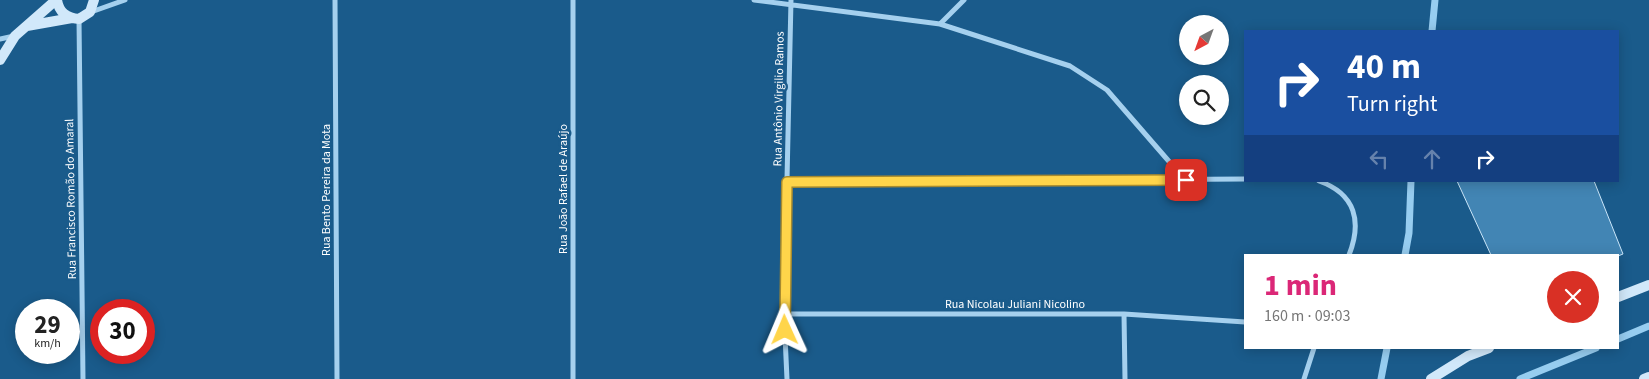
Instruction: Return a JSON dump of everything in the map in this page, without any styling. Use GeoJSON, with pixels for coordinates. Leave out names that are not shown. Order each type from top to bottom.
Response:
{"type":"FeatureCollection","features":[{"type":"Feature","properties":{"kind":"street"},"geometry":{"type":"LineString","coordinates":[[0,60],[15,36],[57,0],[61,12],[76,18]]}},
{"type":"Feature","properties":{"kind":"street"},"geometry":{"type":"LineString","coordinates":[[90,12],[94,0]]}},
{"type":"Feature","properties":{"kind":"street"},"geometry":{"type":"LineString","coordinates":[[28,26],[76,18],[124,0]]}},
{"type":"Feature","properties":{"kind":"street","name":"Rua Bento Pereira da Mota"},"geometry":{"type":"LineString","coordinates":[[335,0],[337,379]]}},
{"type":"Feature","properties":{"kind":"street","name":"Rua João Rafael de Araújo"},"geometry":{"type":"LineString","coordinates":[[573,0],[573,379]]}},
{"type":"Feature","properties":{"kind":"street"},"geometry":{"type":"LineString","coordinates":[[754,0],[791,3],[940,24],[1070,66],[1107,90],[1186,180]]}},
{"type":"Feature","properties":{"kind":"street"},"geometry":{"type":"LineString","coordinates":[[940,24],[964,0]]}},
{"type":"Feature","properties":{"kind":"street","name":"Rua Antônio Virgilio Ramos"},"geometry":{"type":"LineString","coordinates":[[787,379],[784,314],[791,3]]}},
{"type":"Feature","properties":{"kind":"street","name":"Rua Francisco Romão do Amaral"},"geometry":{"type":"LineString","coordinates":[[76,18],[83,379]]}},
{"type":"Feature","properties":{"kind":"street"},"geometry":{"type":"LineString","coordinates":[[0,40],[15,36]]}},
{"type":"Feature","properties":{"kind":"street"},"geometry":{"type":"LineString","coordinates":[[787,182],[1244,179]]}},
{"type":"Feature","properties":{"kind":"street"},"geometry":{"type":"LineString","coordinates":[[1323,182],[1329,184],[1348,198],[1355,217],[1355,239],[1349,254]]}},
{"type":"Feature","properties":{"kind":"street"},"geometry":{"type":"LineString","coordinates":[[1619,297],[1649,285]]}},
{"type":"Feature","properties":{"kind":"street","name":"Rua Nicolau Juliani Nicolino"},"geometry":{"type":"LineString","coordinates":[[784,314],[1124,314],[1244,322]]}},
{"type":"Feature","properties":{"kind":"street"},"geometry":{"type":"LineString","coordinates":[[1124,314],[1125,379]]}},
{"type":"Feature","properties":{"kind":"street"},"geometry":{"type":"LineString","coordinates":[[1304,379],[1314,349]]}},
{"type":"Feature","properties":{"kind":"street"},"geometry":{"type":"LineString","coordinates":[[1431,379],[1468,356],[1486,349]]}},
{"type":"Feature","properties":{"kind":"street"},"geometry":{"type":"LineString","coordinates":[[1644,379],[1649,377]]}},
{"type":"Feature","properties":{"kind":"building"},"geometry":{"type":"Polygon","coordinates":[[[1457,182],[1594,182],[1623,254],[1619,256],[1619,254],[1491,254],[1457,182]]]}},
{"type":"Feature","properties":{"kind":"waterway"},"geometry":{"type":"LineString","coordinates":[[1432,30],[1435,0]]}},
{"type":"Feature","properties":{"kind":"waterway"},"geometry":{"type":"LineString","coordinates":[[1405,254],[1409,233],[1411,182]]}},
{"type":"Feature","properties":{"kind":"waterway"},"geometry":{"type":"LineString","coordinates":[[1619,339],[1649,326]]}},
{"type":"Feature","properties":{"kind":"waterway"},"geometry":{"type":"LineString","coordinates":[[1381,379],[1387,349]]}},
{"type":"Feature","properties":{"kind":"waterway"},"geometry":{"type":"LineString","coordinates":[[1520,379],[1594,349]]}},
{"type":"Feature","properties":{"kind":"route"},"geometry":{"type":"LineString","coordinates":[[785,330],[787,182],[1186,180]]}}]}
